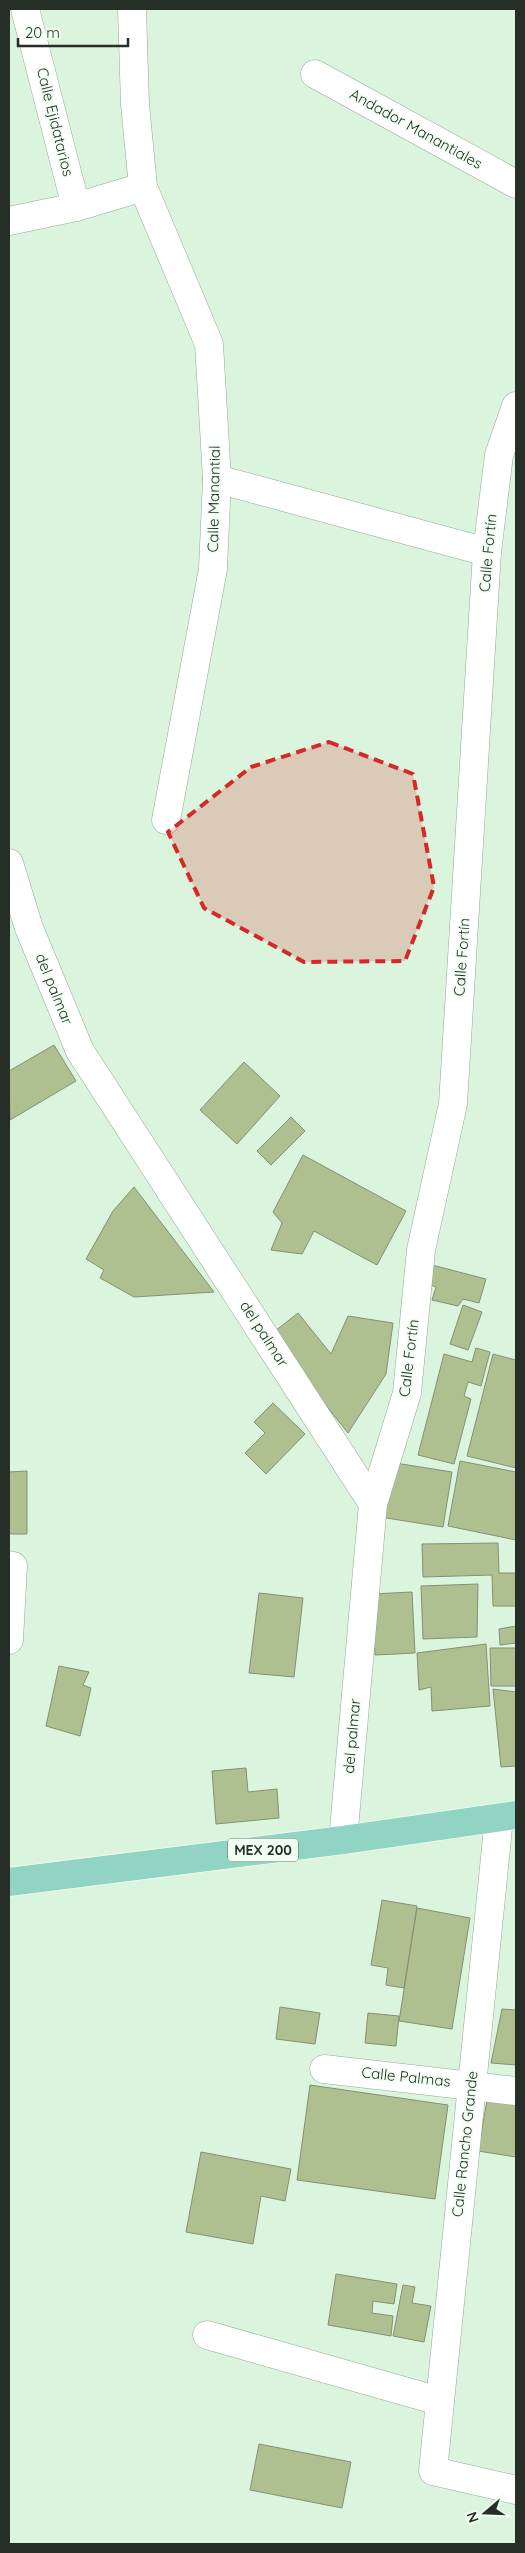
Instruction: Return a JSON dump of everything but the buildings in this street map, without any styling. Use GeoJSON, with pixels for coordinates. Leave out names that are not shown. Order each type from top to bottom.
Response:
{"type":"FeatureCollection","features":[{"type":"Feature","properties":{"kind":"main road","name":"MEX 200"},"geometry":{"type":"LineString","coordinates":[[9,1882],[343,1840],[508,1816]]}},
{"type":"Feature","properties":{"kind":"street","name":"Calle Ejidatarios"},"geometry":{"type":"LineString","coordinates":[[26,9],[76,207]]}},
{"type":"Feature","properties":{"kind":"street","name":"Calle Manantial"},"geometry":{"type":"LineString","coordinates":[[132,9],[135,104],[143,187],[209,344],[217,478],[213,569],[166,820]]}},
{"type":"Feature","properties":{"kind":"street","name":"Andador Manantiales"},"geometry":{"type":"LineString","coordinates":[[315,74],[516,184]]}},
{"type":"Feature","properties":{"kind":"street"},"geometry":{"type":"LineString","coordinates":[[9,222],[76,207],[143,187]]}},
{"type":"Feature","properties":{"kind":"street","name":"Calle Fortín"},"geometry":{"type":"LineString","coordinates":[[373,1504],[407,1393],[421,1250],[453,1104],[487,552],[499,455],[516,406]]}},
{"type":"Feature","properties":{"kind":"street"},"geometry":{"type":"LineString","coordinates":[[217,478],[487,552]]}},
{"type":"Feature","properties":{"kind":"street","name":"del palmar"},"geometry":{"type":"LineString","coordinates":[[9,863],[29,928],[80,1051],[373,1504],[343,1840]]}},
{"type":"Feature","properties":{"kind":"street"},"geometry":{"type":"LineString","coordinates":[[9,1640],[11,1565]]}},
{"type":"Feature","properties":{"kind":"street","name":"Calle Rancho Grande"},"geometry":{"type":"LineString","coordinates":[[508,1816],[472,2084],[433,2471],[516,2490]]}},
{"type":"Feature","properties":{"kind":"street","name":"Calle Palmas"},"geometry":{"type":"LineString","coordinates":[[324,2068],[472,2084],[516,2091]]}},
{"type":"Feature","properties":{"kind":"street"},"geometry":{"type":"LineString","coordinates":[[207,2335],[439,2401]]}},
{"type":"Feature","properties":{"kind":"highlighted area"},"geometry":{"type":"Polygon","coordinates":[[[329,742],[413,774],[434,887],[405,961],[304,962],[204,908],[168,832],[251,767],[329,742]]]}}]}
